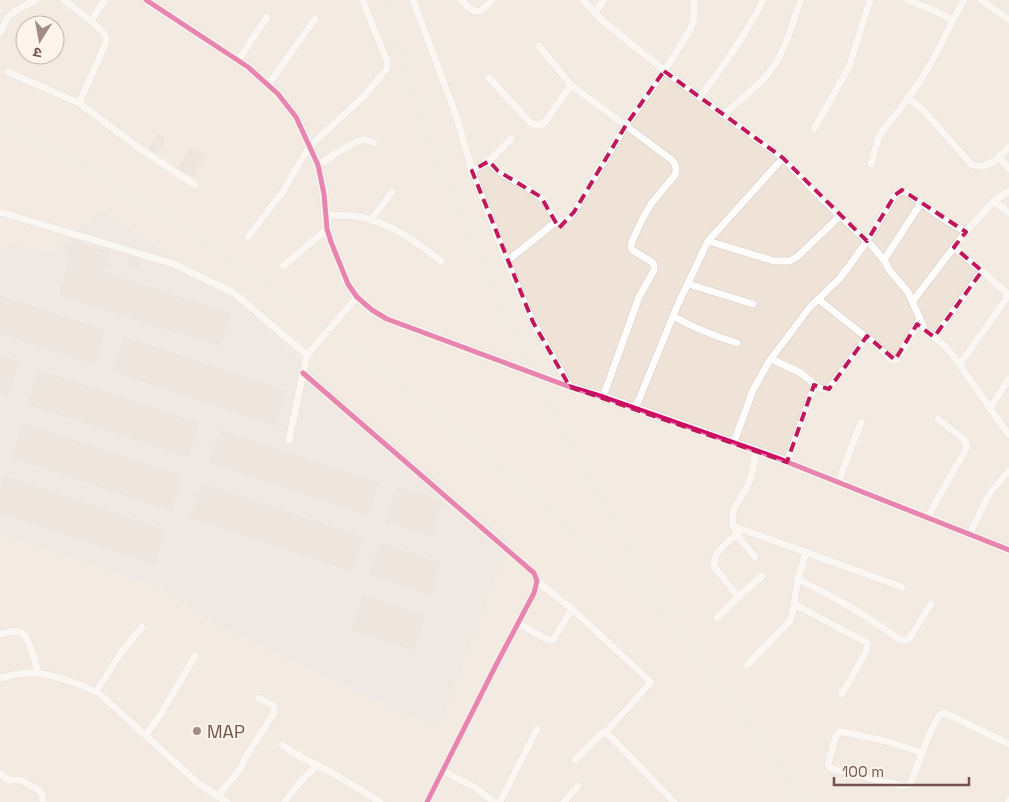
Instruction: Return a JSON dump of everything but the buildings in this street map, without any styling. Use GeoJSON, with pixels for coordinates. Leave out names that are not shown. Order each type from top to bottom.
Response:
{"type":"FeatureCollection","features":[{"type":"Feature","properties":{"kind":"street"},"geometry":{"type":"LineString","coordinates":[[0,32],[8,17],[36,0]]}},
{"type":"Feature","properties":{"kind":"street"},"geometry":{"type":"LineString","coordinates":[[64,0],[91,21],[106,36],[105,45],[79,104]]}},
{"type":"Feature","properties":{"kind":"street"},"geometry":{"type":"LineString","coordinates":[[91,21],[105,0]]}},
{"type":"Feature","properties":{"kind":"street"},"geometry":{"type":"LineString","coordinates":[[146,0],[248,68],[278,94],[296,117],[318,165],[324,194],[327,229],[331,242],[348,284],[357,298],[372,310],[387,319],[570,387],[756,450],[1009,550]]}},
{"type":"Feature","properties":{"kind":"street"},"geometry":{"type":"LineString","coordinates":[[248,237],[283,191],[309,147],[364,96],[387,67],[387,61],[363,0]]}},
{"type":"Feature","properties":{"kind":"street"},"geometry":{"type":"LineString","coordinates":[[414,0],[457,118],[472,171],[507,260],[533,322],[570,387]]}},
{"type":"Feature","properties":{"kind":"street"},"geometry":{"type":"LineString","coordinates":[[461,0],[470,9],[478,12],[482,11],[492,0]]}},
{"type":"Feature","properties":{"kind":"street"},"geometry":{"type":"LineString","coordinates":[[583,0],[609,26],[664,71],[783,158],[867,241],[908,292],[925,330],[944,345],[960,364],[1009,435]]}},
{"type":"Feature","properties":{"kind":"street"},"geometry":{"type":"LineString","coordinates":[[595,13],[604,0]]}},
{"type":"Feature","properties":{"kind":"street"},"geometry":{"type":"LineString","coordinates":[[507,260],[551,224],[567,220],[574,212],[626,125],[664,71],[692,26],[695,14],[694,0]]}},
{"type":"Feature","properties":{"kind":"street"},"geometry":{"type":"LineString","coordinates":[[699,97],[734,50],[763,0]]}},
{"type":"Feature","properties":{"kind":"street"},"geometry":{"type":"LineString","coordinates":[[723,115],[756,86],[772,68],[784,47],[800,0]]}},
{"type":"Feature","properties":{"kind":"street"},"geometry":{"type":"LineString","coordinates":[[814,129],[849,67],[870,0]]}},
{"type":"Feature","properties":{"kind":"street"},"geometry":{"type":"LineString","coordinates":[[908,0],[953,20]]}},
{"type":"Feature","properties":{"kind":"street"},"geometry":{"type":"LineString","coordinates":[[870,164],[878,138],[919,83],[964,0]]}},
{"type":"Feature","properties":{"kind":"street"},"geometry":{"type":"LineString","coordinates":[[981,0],[1009,20]]}},
{"type":"Feature","properties":{"kind":"street"},"geometry":{"type":"LineString","coordinates":[[238,61],[267,17]]}},
{"type":"Feature","properties":{"kind":"street"},"geometry":{"type":"LineString","coordinates":[[268,85],[315,19]]}},
{"type":"Feature","properties":{"kind":"street"},"geometry":{"type":"LineString","coordinates":[[539,46],[571,85],[675,164],[676,170],[672,179],[651,204],[630,246],[632,250],[652,262],[654,270],[639,297],[603,397]]}},
{"type":"Feature","properties":{"kind":"street"},"geometry":{"type":"LineString","coordinates":[[8,72],[79,104],[139,148],[195,185]]}},
{"type":"Feature","properties":{"kind":"street"},"geometry":{"type":"LineString","coordinates":[[489,78],[536,126],[545,122],[571,85]]}},
{"type":"Feature","properties":{"kind":"street"},"geometry":{"type":"LineString","coordinates":[[908,98],[924,111],[972,164],[980,167],[985,166],[999,157],[1009,147]]}},
{"type":"Feature","properties":{"kind":"street"},"geometry":{"type":"LineString","coordinates":[[318,165],[353,142],[361,139],[374,143]]}},
{"type":"Feature","properties":{"kind":"street"},"geometry":{"type":"LineString","coordinates":[[472,171],[489,161],[511,139]]}},
{"type":"Feature","properties":{"kind":"street"},"geometry":{"type":"LineString","coordinates":[[999,157],[1009,169]]}},
{"type":"Feature","properties":{"kind":"street"},"geometry":{"type":"LineString","coordinates":[[635,409],[673,316],[708,241],[783,158]]}},
{"type":"Feature","properties":{"kind":"street"},"geometry":{"type":"LineString","coordinates":[[489,161],[498,170],[541,197],[556,222]]}},
{"type":"Feature","properties":{"kind":"street"},"geometry":{"type":"LineString","coordinates":[[734,442],[753,390],[772,359],[810,308],[839,279],[867,241],[899,191],[906,192],[940,217],[966,232]]}},
{"type":"Feature","properties":{"kind":"street"},"geometry":{"type":"LineString","coordinates":[[913,301],[966,232],[994,201],[1009,191]]}},
{"type":"Feature","properties":{"kind":"street"},"geometry":{"type":"LineString","coordinates":[[371,220],[392,192]]}},
{"type":"Feature","properties":{"kind":"street"},"geometry":{"type":"LineString","coordinates":[[994,201],[1009,213]]}},
{"type":"Feature","properties":{"kind":"street"},"geometry":{"type":"LineString","coordinates":[[884,260],[921,203]]}},
{"type":"Feature","properties":{"kind":"street"},"geometry":{"type":"LineString","coordinates":[[0,212],[174,264],[234,293],[307,355]]}},
{"type":"Feature","properties":{"kind":"street"},"geometry":{"type":"LineString","coordinates":[[326,215],[360,217],[371,220],[401,232],[441,261]]}},
{"type":"Feature","properties":{"kind":"street"},"geometry":{"type":"LineString","coordinates":[[708,241],[774,260],[790,261],[797,257],[840,216]]}},
{"type":"Feature","properties":{"kind":"street"},"geometry":{"type":"LineString","coordinates":[[283,266],[327,229]]}},
{"type":"Feature","properties":{"kind":"street"},"geometry":{"type":"LineString","coordinates":[[954,247],[1007,293],[1007,296],[960,364]]}},
{"type":"Feature","properties":{"kind":"street"},"geometry":{"type":"LineString","coordinates":[[934,337],[982,270]]}},
{"type":"Feature","properties":{"kind":"street"},"geometry":{"type":"LineString","coordinates":[[688,284],[753,304]]}},
{"type":"Feature","properties":{"kind":"street"},"geometry":{"type":"LineString","coordinates":[[289,440],[307,355],[357,298]]}},
{"type":"Feature","properties":{"kind":"street"},"geometry":{"type":"LineString","coordinates":[[818,299],[895,360],[900,356],[920,319]]}},
{"type":"Feature","properties":{"kind":"street"},"geometry":{"type":"LineString","coordinates":[[673,316],[696,329],[737,343]]}},
{"type":"Feature","properties":{"kind":"street"},"geometry":{"type":"LineString","coordinates":[[772,359],[801,373],[823,389],[829,389],[865,339],[868,338]]}},
{"type":"Feature","properties":{"kind":"street"},"geometry":{"type":"LineString","coordinates":[[303,373],[534,573],[537,581],[572,609],[651,682],[605,733],[602,733],[576,760]]}},
{"type":"Feature","properties":{"kind":"street"},"geometry":{"type":"LineString","coordinates":[[990,408],[1009,379]]}},
{"type":"Feature","properties":{"kind":"street"},"geometry":{"type":"LineString","coordinates":[[787,462],[815,384]]}},
{"type":"Feature","properties":{"kind":"street"},"geometry":{"type":"LineString","coordinates":[[927,518],[967,447],[965,440],[938,419]]}},
{"type":"Feature","properties":{"kind":"street"},"geometry":{"type":"LineString","coordinates":[[838,482],[861,422]]}},
{"type":"Feature","properties":{"kind":"street"},"geometry":{"type":"LineString","coordinates":[[755,557],[737,534],[732,518],[734,508],[753,473],[756,450]]}},
{"type":"Feature","properties":{"kind":"street"},"geometry":{"type":"LineString","coordinates":[[969,534],[992,490],[1009,471]]}},
{"type":"Feature","properties":{"kind":"street"},"geometry":{"type":"LineString","coordinates":[[733,526],[902,588]]}},
{"type":"Feature","properties":{"kind":"street"},"geometry":{"type":"LineString","coordinates":[[737,534],[715,555],[713,560],[714,566],[738,597]]}},
{"type":"Feature","properties":{"kind":"street"},"geometry":{"type":"LineString","coordinates":[[748,664],[790,621],[798,579],[806,552]]}},
{"type":"Feature","properties":{"kind":"street"},"geometry":{"type":"LineString","coordinates":[[717,618],[762,576]]}},
{"type":"Feature","properties":{"kind":"street"},"geometry":{"type":"LineString","coordinates":[[798,579],[846,604],[898,639],[907,641],[931,604]]}},
{"type":"Feature","properties":{"kind":"street"},"geometry":{"type":"LineString","coordinates":[[427,802],[534,593],[537,581]]}},
{"type":"Feature","properties":{"kind":"street"},"geometry":{"type":"LineString","coordinates":[[794,604],[867,643],[867,650],[842,694]]}},
{"type":"Feature","properties":{"kind":"street"},"geometry":{"type":"LineString","coordinates":[[518,623],[548,640],[553,640],[572,609]]}},
{"type":"Feature","properties":{"kind":"street"},"geometry":{"type":"LineString","coordinates":[[96,692],[120,654],[142,627]]}},
{"type":"Feature","properties":{"kind":"street"},"geometry":{"type":"LineString","coordinates":[[0,634],[13,631],[24,634],[28,640],[38,673]]}},
{"type":"Feature","properties":{"kind":"street"},"geometry":{"type":"LineString","coordinates":[[146,735],[195,656]]}},
{"type":"Feature","properties":{"kind":"street"},"geometry":{"type":"LineString","coordinates":[[0,678],[22,673],[38,673],[96,692],[199,784],[227,802]]}},
{"type":"Feature","properties":{"kind":"street"},"geometry":{"type":"LineString","coordinates":[[218,796],[240,769],[274,713],[274,706],[259,698]]}},
{"type":"Feature","properties":{"kind":"street"},"geometry":{"type":"LineString","coordinates":[[923,753],[886,741],[840,732],[836,736],[828,764],[833,769],[907,786],[911,783],[923,753],[932,728],[940,716],[945,713],[1009,744]]}},
{"type":"Feature","properties":{"kind":"street"},"geometry":{"type":"LineString","coordinates":[[500,802],[537,729]]}},
{"type":"Feature","properties":{"kind":"street"},"geometry":{"type":"LineString","coordinates":[[605,733],[674,802]]}},
{"type":"Feature","properties":{"kind":"street"},"geometry":{"type":"LineString","coordinates":[[282,745],[380,802]]}},
{"type":"Feature","properties":{"kind":"street"},"geometry":{"type":"LineString","coordinates":[[285,802],[298,784],[317,764]]}},
{"type":"Feature","properties":{"kind":"street"},"geometry":{"type":"LineString","coordinates":[[443,771],[476,788],[494,802]]}},
{"type":"Feature","properties":{"kind":"street"},"geometry":{"type":"LineString","coordinates":[[0,774],[9,780],[20,780],[39,790],[43,802]]}},
{"type":"Feature","properties":{"kind":"street"},"geometry":{"type":"LineString","coordinates":[[564,802],[578,786]]}},
{"type":"Feature","properties":{"kind":"highlighted area"},"geometry":{"type":"Polygon","coordinates":[[[664,71],[783,158],[867,241],[895,195],[902,190],[966,232],[954,247],[982,271],[934,337],[917,324],[895,360],[867,336],[829,389],[814,385],[787,462],[570,387],[533,322],[472,171],[489,161],[498,171],[541,197],[559,228],[574,212],[626,125],[664,71]]]}},
{"type":"Feature","properties":{"kind":"shaded area"},"geometry":{"type":"Polygon","coordinates":[[[0,0],[1009,0],[1009,802],[0,802],[0,0]]]}},
{"type":"Feature","properties":{"kind":"shaded area"},"geometry":{"type":"Polygon","coordinates":[[[101,210],[232,297],[334,391],[509,541],[438,729],[216,625],[161,588],[0,534],[0,250],[12,246],[53,251],[101,210]]]}},
{"type":"Feature","properties":{"kind":"railway"},"geometry":{"type":"LineString","coordinates":[[387,0],[399,44],[433,149],[532,373],[589,477],[677,620]]}},
{"type":"Feature","properties":{"kind":"railway"},"geometry":{"type":"LineString","coordinates":[[0,121],[101,177],[204,241],[279,294],[400,385],[615,565],[664,614],[696,651],[804,802]]}},
{"type":"Feature","properties":{"kind":"cycle path"},"geometry":{"type":"LineString","coordinates":[[146,0],[248,67],[278,94],[296,117],[318,165],[324,194],[327,229],[331,242],[348,284],[357,297],[372,310],[387,319],[570,387],[777,458],[1009,550]]}},
{"type":"Feature","properties":{"kind":"cycle path"},"geometry":{"type":"LineString","coordinates":[[303,373],[534,573],[537,581],[534,593],[427,802]]}},
{"type":"Feature","properties":{"kind":"place","name":"MAP"},"geometry":{"type":"Point","coordinates":[197,731]}}]}
